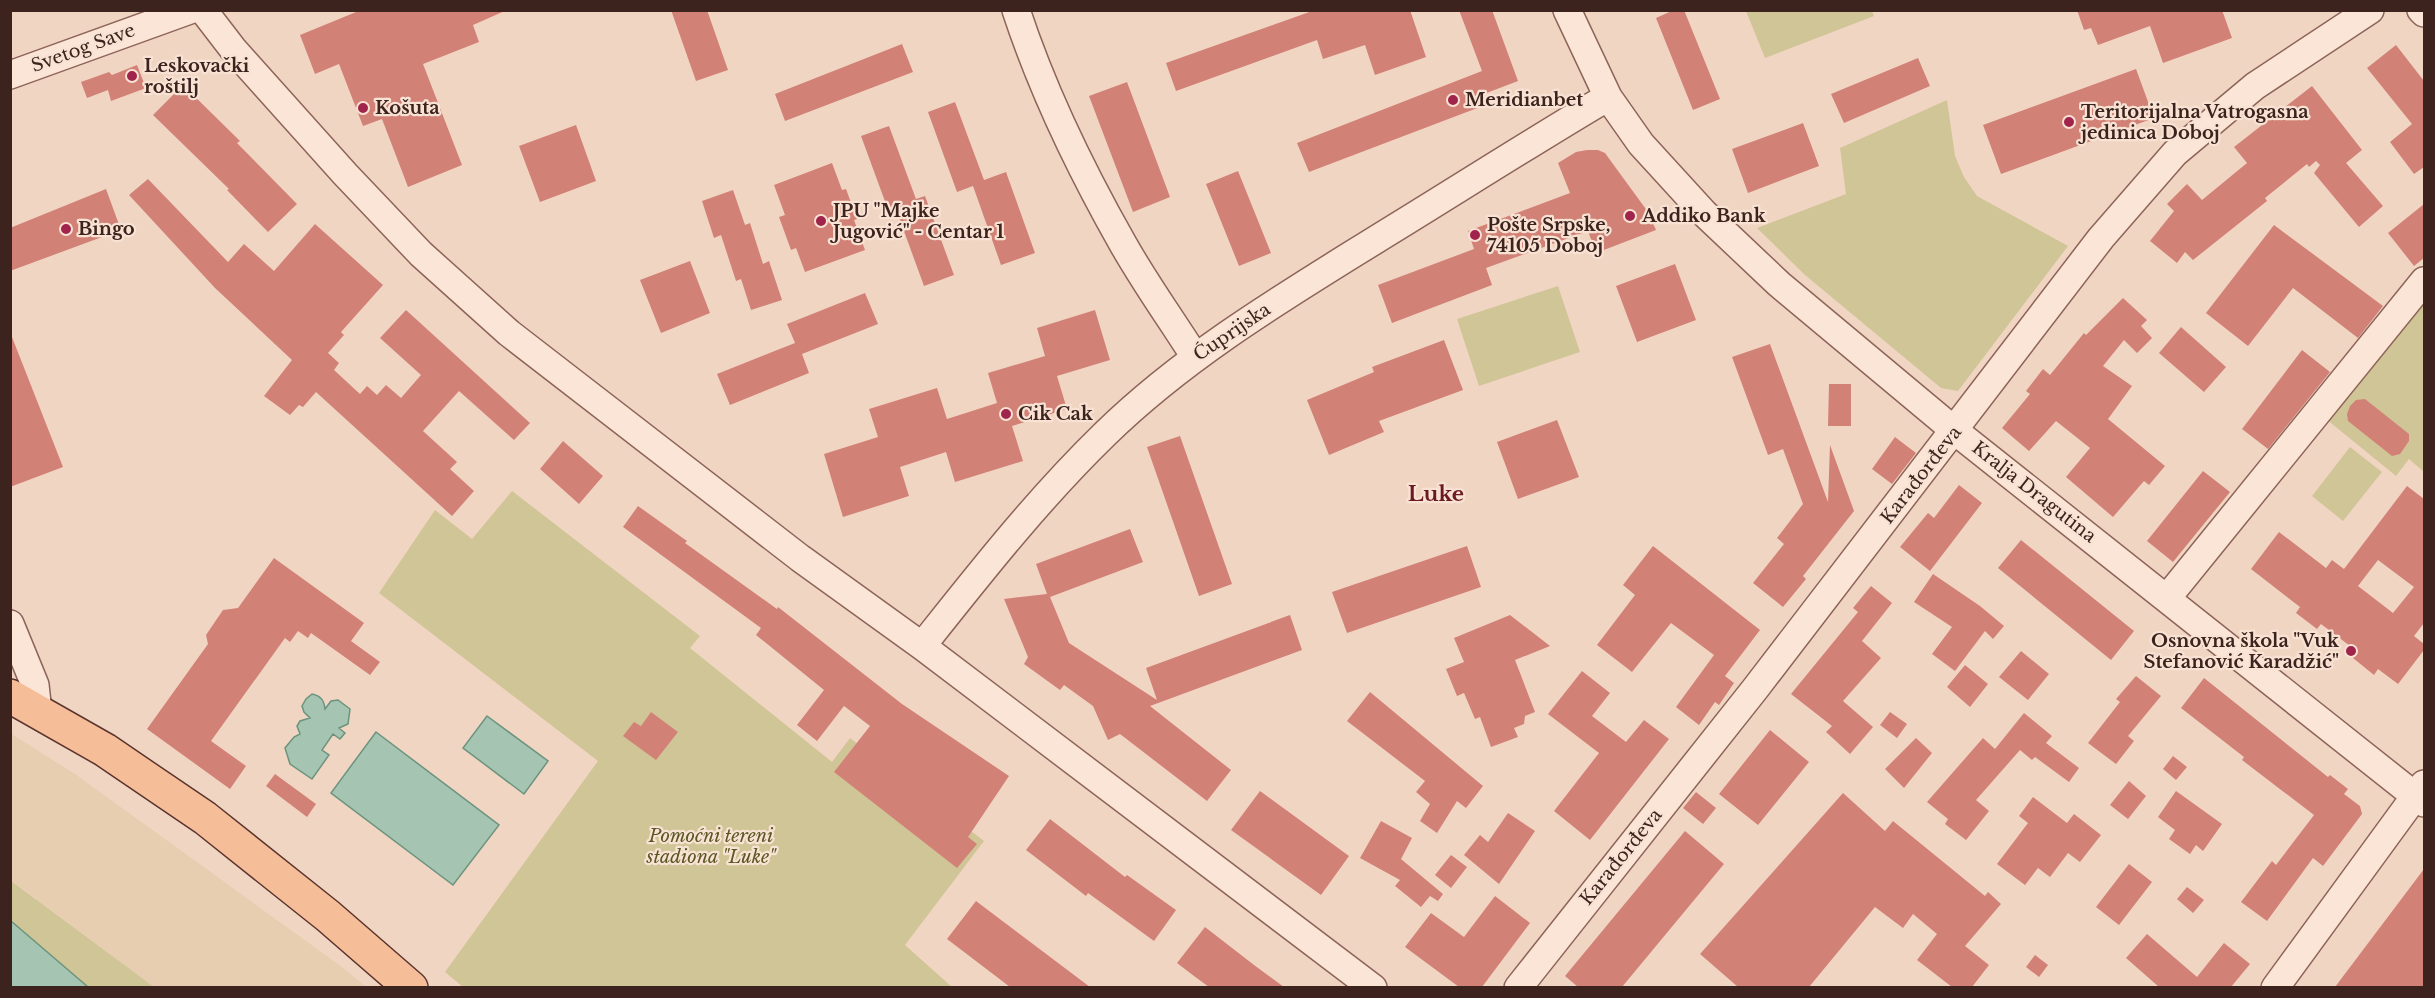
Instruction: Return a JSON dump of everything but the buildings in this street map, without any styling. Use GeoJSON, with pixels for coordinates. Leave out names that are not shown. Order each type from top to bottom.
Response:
{"type":"FeatureCollection","features":[{"type":"Feature","properties":{"kind":"main road"},"geometry":{"type":"LineString","coordinates":[[10,696],[105,750],[205,818],[328,916],[411,987]]}},
{"type":"Feature","properties":{"kind":"street","name":"Svetog Save"},"geometry":{"type":"LineString","coordinates":[[10,75],[190,10]]}},
{"type":"Feature","properties":{"kind":"street"},"geometry":{"type":"LineString","coordinates":[[203,10],[233,49],[345,174],[421,254],[509,333],[800,558],[922,646],[1373,987]]}},
{"type":"Feature","properties":{"kind":"street"},"geometry":{"type":"LineString","coordinates":[[1016,10],[1044,86],[1075,153],[1124,245],[1195,357]]}},
{"type":"Feature","properties":{"kind":"street","name":"Kralja Dragutina"},"geometry":{"type":"LineString","coordinates":[[1567,10],[1608,97],[1641,144],[1705,214],[1779,284],[1955,430],[2167,598],[2421,794]]}},
{"type":"Feature","properties":{"kind":"street","name":"Karađorđeva"},"geometry":{"type":"LineString","coordinates":[[1518,987],[1755,689],[2101,238],[2175,153],[2256,86],[2370,10]]}},
{"type":"Feature","properties":{"kind":"street"},"geometry":{"type":"LineString","coordinates":[[2421,10],[2424,13]]}},
{"type":"Feature","properties":{"kind":"street","name":"Ćuprijska"},"geometry":{"type":"LineString","coordinates":[[922,646],[1017,527],[1058,482],[1106,432],[1195,357],[1297,289],[1608,97]]}},
{"type":"Feature","properties":{"kind":"street"},"geometry":{"type":"LineString","coordinates":[[2167,598],[2424,281]]}},
{"type":"Feature","properties":{"kind":"street"},"geometry":{"type":"LineString","coordinates":[[10,624],[35,686],[38,712]]}},
{"type":"Feature","properties":{"kind":"street"},"geometry":{"type":"LineString","coordinates":[[2276,987],[2421,794]]}},
{"type":"Feature","properties":{"kind":"shaded area"},"geometry":{"type":"Polygon","coordinates":[[[312,694],[322,699],[325,709],[331,701],[338,700],[350,709],[348,724],[339,728],[345,733],[340,739],[333,734],[322,750],[329,755],[312,779],[290,764],[285,748],[294,737],[300,734],[297,726],[300,721],[310,718],[302,706],[312,694]]]}},
{"type":"Feature","properties":{"kind":"shaded area"},"geometry":{"type":"Polygon","coordinates":[[[487,716],[548,761],[524,794],[463,748],[487,716]]]}},
{"type":"Feature","properties":{"kind":"shaded area"},"geometry":{"type":"Polygon","coordinates":[[[376,732],[499,825],[453,885],[331,793],[376,732]]]}},
{"type":"Feature","properties":{"kind":"shaded area"},"geometry":{"type":"Polygon","coordinates":[[[10,733],[75,774],[342,967],[366,987],[154,987],[11,880],[10,733]]]}},
{"type":"Feature","properties":{"kind":"shaded area"},"geometry":{"type":"Polygon","coordinates":[[[11,921],[88,987],[11,987],[11,921]]]}},
{"type":"Feature","properties":{"kind":"green space"},"geometry":{"type":"Polygon","coordinates":[[[1746,11],[1872,11],[1874,16],[1765,58],[1746,11]]]}},
{"type":"Feature","properties":{"kind":"green space"},"geometry":{"type":"Polygon","coordinates":[[[1947,100],[1955,156],[1964,177],[1977,196],[2068,246],[1958,391],[1941,388],[1805,275],[1757,228],[1846,194],[1840,148],[1947,100]]]}},
{"type":"Feature","properties":{"kind":"green space"},"geometry":{"type":"Polygon","coordinates":[[[1558,286],[1580,352],[1479,386],[1457,319],[1558,286]]]}},
{"type":"Feature","properties":{"kind":"green space"},"geometry":{"type":"Polygon","coordinates":[[[2424,297],[2424,472],[2409,459],[2396,476],[2326,419],[2424,297]]]}},
{"type":"Feature","properties":{"kind":"green space"},"geometry":{"type":"Polygon","coordinates":[[[2350,447],[2382,472],[2343,521],[2312,496],[2350,447]]]}},
{"type":"Feature","properties":{"kind":"green space","name":"Pomoćni tereni stadiona \"Luke\""},"geometry":{"type":"Polygon","coordinates":[[[512,491],[700,636],[690,648],[832,762],[850,738],[984,841],[905,945],[952,987],[463,987],[445,972],[598,761],[379,593],[435,510],[472,539],[512,491]]]}},
{"type":"Feature","properties":{"kind":"green space"},"geometry":{"type":"Polygon","coordinates":[[[10,880],[154,987],[88,987],[11,921],[10,880]]]}},
{"type":"Feature","properties":{"kind":"place","name":"Leskovački roštilj"},"geometry":{"type":"Point","coordinates":[132,76]}},
{"type":"Feature","properties":{"kind":"place","name":"Meridianbet"},"geometry":{"type":"Point","coordinates":[1453,100]}},
{"type":"Feature","properties":{"kind":"place","name":"Košuta"},"geometry":{"type":"Point","coordinates":[363,108]}},
{"type":"Feature","properties":{"kind":"place","name":"Teritorijalna Vatrogasna jedinica Doboj"},"geometry":{"type":"Point","coordinates":[2069,122]}},
{"type":"Feature","properties":{"kind":"place","name":"Addiko Bank"},"geometry":{"type":"Point","coordinates":[1630,216]}},
{"type":"Feature","properties":{"kind":"place","name":"JPU \"Majke Jugović\" - Centar 1"},"geometry":{"type":"Point","coordinates":[821,221]}},
{"type":"Feature","properties":{"kind":"place","name":"Bingo"},"geometry":{"type":"Point","coordinates":[66,229]}},
{"type":"Feature","properties":{"kind":"place","name":"Pošte Srpske, 74105 Doboj"},"geometry":{"type":"Point","coordinates":[1475,235]}},
{"type":"Feature","properties":{"kind":"place","name":"Cik Cak"},"geometry":{"type":"Point","coordinates":[1006,414]}},
{"type":"Feature","properties":{"kind":"place","name":"Osnovna škola \"Vuk Stefanović Karadžić\""},"geometry":{"type":"Point","coordinates":[2351,651]}},
{"type":"Feature","properties":{"kind":"district","name":"Luke"},"geometry":{"type":"Point","coordinates":[1436,494]}}]}
